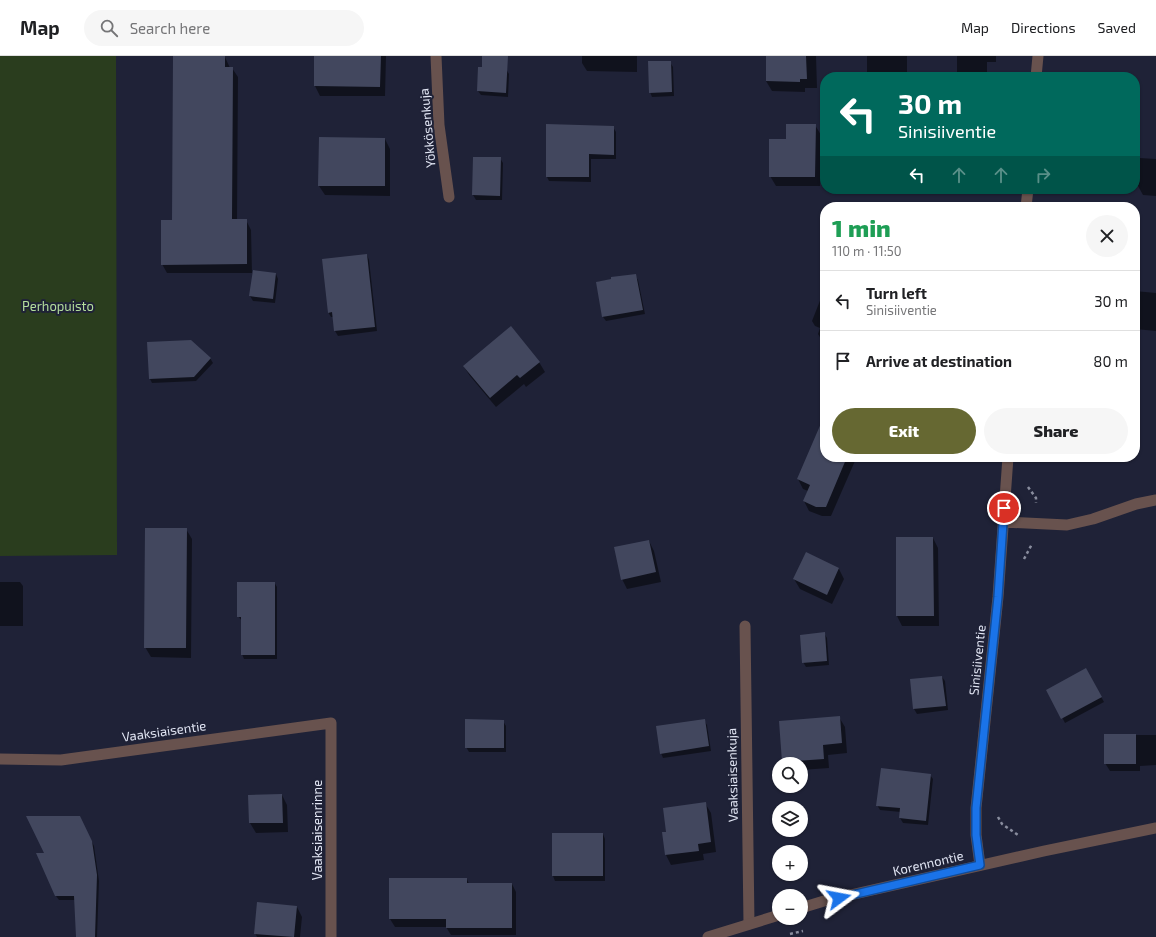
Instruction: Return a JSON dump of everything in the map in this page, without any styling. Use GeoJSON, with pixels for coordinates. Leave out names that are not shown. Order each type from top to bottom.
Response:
{"type":"FeatureCollection","features":[{"type":"Feature","properties":{"kind":"street","name":"Yökkösenkuja"},"geometry":{"type":"LineString","coordinates":[[436,56],[439,125],[449,197]]}},
{"type":"Feature","properties":{"kind":"street"},"geometry":{"type":"LineString","coordinates":[[1036,72],[1038,56]]}},
{"type":"Feature","properties":{"kind":"street","name":"Sinisiiventie"},"geometry":{"type":"LineString","coordinates":[[980,865],[976,835],[976,808],[998,597],[1008,462]]}},
{"type":"Feature","properties":{"kind":"street"},"geometry":{"type":"LineString","coordinates":[[1003,522],[1066,525],[1093,519],[1136,504],[1156,500]]}},
{"type":"Feature","properties":{"kind":"street","name":"Vaaksiaisenkuja"},"geometry":{"type":"LineString","coordinates":[[745,626],[749,924]]}},
{"type":"Feature","properties":{"kind":"street","name":"Vaaksiaisentie"},"geometry":{"type":"LineString","coordinates":[[0,759],[61,760],[331,723]]}},
{"type":"Feature","properties":{"kind":"street","name":"Vaaksiaisenrinne"},"geometry":{"type":"LineString","coordinates":[[331,723],[331,937]]}},
{"type":"Feature","properties":{"kind":"street","name":"Korennontie"},"geometry":{"type":"LineString","coordinates":[[808,906],[980,865],[1156,828]]}},
{"type":"Feature","properties":{"kind":"street"},"geometry":{"type":"LineString","coordinates":[[708,937],[772,917]]}},
{"type":"Feature","properties":{"kind":"path"},"geometry":{"type":"LineString","coordinates":[[1022,562],[1032,546],[1035,524],[1036,498],[1028,487],[1027,482]]}},
{"type":"Feature","properties":{"kind":"path"},"geometry":{"type":"LineString","coordinates":[[996,814],[1002,824],[1016,834],[1022,835]]}},
{"type":"Feature","properties":{"kind":"green space","name":"Perhopuisto"},"geometry":{"type":"Polygon","coordinates":[[[0,56],[116,56],[117,555],[0,556],[0,56]]]}},
{"type":"Feature","properties":{"kind":"building"},"geometry":{"type":"Polygon","coordinates":[[[173,56],[225,56],[225,67],[233,67],[232,219],[247,219],[247,264],[161,265],[161,220],[172,220],[173,56]]]}},
{"type":"Feature","properties":{"kind":"building"},"geometry":{"type":"Polygon","coordinates":[[[314,56],[381,56],[380,87],[314,86],[314,56]]]}},
{"type":"Feature","properties":{"kind":"building"},"geometry":{"type":"Polygon","coordinates":[[[482,56],[508,56],[506,93],[477,91],[478,67],[482,67],[482,56]]]}},
{"type":"Feature","properties":{"kind":"building"},"geometry":{"type":"Polygon","coordinates":[[[766,56],[806,56],[807,79],[800,79],[800,82],[766,81],[766,56]]]}},
{"type":"Feature","properties":{"kind":"building"},"geometry":{"type":"Polygon","coordinates":[[[648,61],[671,61],[672,92],[649,93],[648,61]]]}},
{"type":"Feature","properties":{"kind":"building"},"geometry":{"type":"Polygon","coordinates":[[[546,124],[614,126],[614,155],[589,154],[589,177],[546,177],[546,124]]]}},
{"type":"Feature","properties":{"kind":"building"},"geometry":{"type":"Polygon","coordinates":[[[786,124],[816,124],[815,177],[769,177],[769,139],[786,139],[786,124]]]}},
{"type":"Feature","properties":{"kind":"building"},"geometry":{"type":"Polygon","coordinates":[[[319,137],[385,138],[385,186],[318,186],[319,137]]]}},
{"type":"Feature","properties":{"kind":"building"},"geometry":{"type":"Polygon","coordinates":[[[473,157],[501,157],[500,196],[472,195],[473,157]]]}},
{"type":"Feature","properties":{"kind":"building"},"geometry":{"type":"Polygon","coordinates":[[[367,254],[375,327],[334,331],[332,312],[328,313],[322,259],[367,254]]]}},
{"type":"Feature","properties":{"kind":"building"},"geometry":{"type":"Polygon","coordinates":[[[253,270],[276,273],[273,299],[249,296],[253,270]]]}},
{"type":"Feature","properties":{"kind":"building"},"geometry":{"type":"Polygon","coordinates":[[[636,274],[643,310],[602,317],[596,282],[611,279],[611,277],[636,274]]]}},
{"type":"Feature","properties":{"kind":"building"},"geometry":{"type":"Polygon","coordinates":[[[511,326],[540,362],[520,378],[517,375],[490,398],[463,366],[511,326]]]}},
{"type":"Feature","properties":{"kind":"building"},"geometry":{"type":"Polygon","coordinates":[[[191,340],[211,358],[194,377],[149,379],[147,342],[191,340]]]}},
{"type":"Feature","properties":{"kind":"building"},"geometry":{"type":"Polygon","coordinates":[[[820,426],[820,462],[845,462],[826,507],[816,507],[803,501],[810,485],[797,479],[820,426]]]}},
{"type":"Feature","properties":{"kind":"building"},"geometry":{"type":"Polygon","coordinates":[[[145,528],[187,528],[186,648],[144,648],[145,528]]]}},
{"type":"Feature","properties":{"kind":"building"},"geometry":{"type":"Polygon","coordinates":[[[896,537],[933,537],[934,616],[896,616],[896,537]]]}},
{"type":"Feature","properties":{"kind":"building"},"geometry":{"type":"Polygon","coordinates":[[[649,540],[656,572],[621,580],[614,547],[649,540]]]}},
{"type":"Feature","properties":{"kind":"building"},"geometry":{"type":"Polygon","coordinates":[[[806,552],[839,568],[827,595],[793,579],[806,552]]]}},
{"type":"Feature","properties":{"kind":"building"},"geometry":{"type":"Polygon","coordinates":[[[237,582],[275,582],[275,655],[241,655],[241,617],[237,617],[237,582]]]}},
{"type":"Feature","properties":{"kind":"building"},"geometry":{"type":"Polygon","coordinates":[[[825,632],[827,661],[802,663],[800,635],[825,632]]]}},
{"type":"Feature","properties":{"kind":"building"},"geometry":{"type":"Polygon","coordinates":[[[1086,668],[1102,697],[1061,719],[1046,690],[1086,668]]]}},
{"type":"Feature","properties":{"kind":"building"},"geometry":{"type":"Polygon","coordinates":[[[942,676],[946,706],[913,709],[910,679],[942,676]]]}},
{"type":"Feature","properties":{"kind":"building"},"geometry":{"type":"Polygon","coordinates":[[[840,716],[842,743],[823,745],[824,759],[808,760],[808,757],[782,757],[779,721],[840,716]]]}},
{"type":"Feature","properties":{"kind":"building"},"geometry":{"type":"Polygon","coordinates":[[[465,719],[504,720],[504,748],[465,748],[465,719]]]}},
{"type":"Feature","properties":{"kind":"building"},"geometry":{"type":"Polygon","coordinates":[[[705,719],[709,746],[660,754],[656,726],[705,719]]]}},
{"type":"Feature","properties":{"kind":"building"},"geometry":{"type":"Polygon","coordinates":[[[1104,734],[1136,734],[1136,764],[1104,764],[1104,734]]]}},
{"type":"Feature","properties":{"kind":"building"},"geometry":{"type":"Polygon","coordinates":[[[881,768],[931,774],[926,821],[899,818],[900,808],[876,806],[881,768]]]}},
{"type":"Feature","properties":{"kind":"building"},"geometry":{"type":"Polygon","coordinates":[[[282,794],[283,823],[249,823],[248,795],[282,794]]]}},
{"type":"Feature","properties":{"kind":"building"},"geometry":{"type":"Polygon","coordinates":[[[706,802],[711,842],[698,844],[699,851],[665,855],[662,832],[666,832],[663,808],[706,802]]]}},
{"type":"Feature","properties":{"kind":"building"},"geometry":{"type":"Polygon","coordinates":[[[26,816],[80,816],[92,841],[97,875],[95,937],[76,937],[74,896],[55,896],[36,853],[44,853],[26,816]]]}},
{"type":"Feature","properties":{"kind":"building"},"geometry":{"type":"Polygon","coordinates":[[[552,833],[603,833],[603,876],[552,876],[552,833]]]}},
{"type":"Feature","properties":{"kind":"building"},"geometry":{"type":"Polygon","coordinates":[[[389,878],[467,878],[467,883],[512,883],[512,928],[446,928],[446,919],[389,919],[389,878]]]}},
{"type":"Feature","properties":{"kind":"building"},"geometry":{"type":"Polygon","coordinates":[[[257,902],[297,906],[294,937],[254,934],[257,902]]]}},
{"type":"Feature","properties":{"kind":"route"},"geometry":{"type":"LineString","coordinates":[[839,898],[980,865],[976,844],[976,808],[998,597],[1004,508]]}}]}
